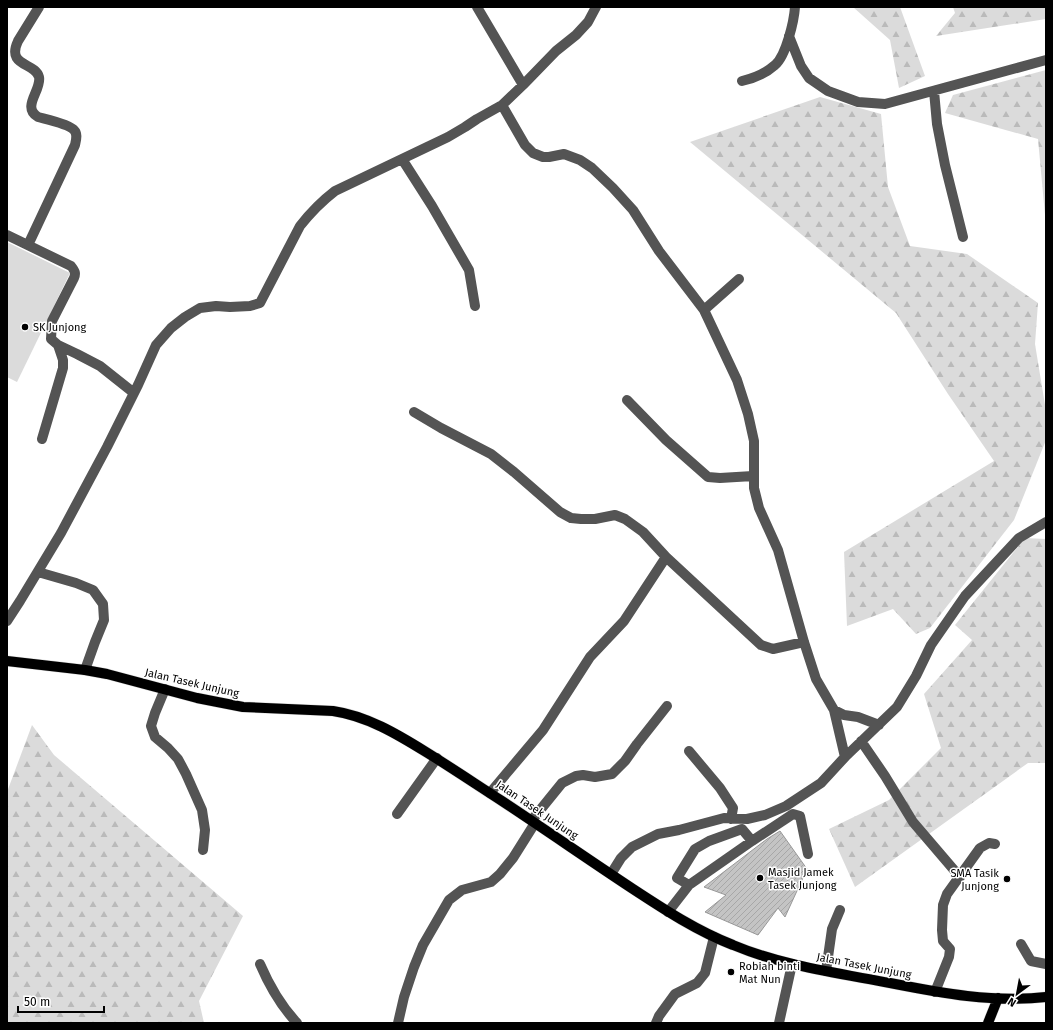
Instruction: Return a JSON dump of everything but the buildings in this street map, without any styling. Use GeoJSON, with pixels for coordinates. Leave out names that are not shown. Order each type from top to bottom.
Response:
{"type":"FeatureCollection","features":[{"type":"Feature","properties":{"kind":"main road","name":"Jalan Tasek Junjung"},"geometry":{"type":"LineString","coordinates":[[7,661],[107,674],[197,698],[243,707],[347,713],[383,727],[437,758],[668,912],[714,937],[741,948],[792,964],[935,992],[962,996],[998,998],[1025,999],[1046,997]]}},
{"type":"Feature","properties":{"kind":"main road"},"geometry":{"type":"LineString","coordinates":[[988,1023],[998,998]]}},
{"type":"Feature","properties":{"kind":"street"},"geometry":{"type":"LineString","coordinates":[[28,245],[76,139],[76,134],[70,126],[38,117],[34,114],[31,104],[39,82],[39,76],[37,72],[21,62],[17,58],[15,52],[18,41],[39,7]]}},
{"type":"Feature","properties":{"kind":"street"},"geometry":{"type":"LineString","coordinates":[[477,7],[523,85]]}},
{"type":"Feature","properties":{"kind":"street"},"geometry":{"type":"LineString","coordinates":[[7,621],[61,533],[107,447],[156,345],[171,328],[200,308],[216,306],[250,306],[260,303],[300,226],[321,202],[335,191],[448,137],[502,105],[556,51],[576,35],[588,22],[596,7]]}},
{"type":"Feature","properties":{"kind":"street"},"geometry":{"type":"LineString","coordinates":[[742,81],[756,78],[776,64],[786,46],[795,7]]}},
{"type":"Feature","properties":{"kind":"street"},"geometry":{"type":"LineString","coordinates":[[789,36],[801,66],[809,78],[828,91],[858,102],[885,104],[1046,60]]}},
{"type":"Feature","properties":{"kind":"street"},"geometry":{"type":"LineString","coordinates":[[934,91],[937,124],[945,165],[963,237]]}},
{"type":"Feature","properties":{"kind":"street"},"geometry":{"type":"LineString","coordinates":[[502,105],[525,145],[533,153],[543,157],[564,154],[580,160],[592,168],[613,188],[633,210],[659,252],[704,310],[737,380],[748,414],[754,441],[753,476],[754,488],[759,508],[778,550],[816,679],[834,710],[845,757]]}},
{"type":"Feature","properties":{"kind":"street"},"geometry":{"type":"LineString","coordinates":[[402,159],[432,206],[469,270],[475,306]]}},
{"type":"Feature","properties":{"kind":"street"},"geometry":{"type":"LineString","coordinates":[[7,235],[71,266],[74,270],[74,278],[52,321],[51,338],[58,345],[100,366],[134,393]]}},
{"type":"Feature","properties":{"kind":"street"},"geometry":{"type":"LineString","coordinates":[[704,310],[740,279]]}},
{"type":"Feature","properties":{"kind":"street"},"geometry":{"type":"LineString","coordinates":[[42,439],[63,368],[63,360],[58,345]]}},
{"type":"Feature","properties":{"kind":"street"},"geometry":{"type":"LineString","coordinates":[[627,400],[666,440],[708,477],[720,478],[753,476]]}},
{"type":"Feature","properties":{"kind":"street"},"geometry":{"type":"LineString","coordinates":[[414,412],[491,454],[560,512],[572,518],[581,519],[595,519],[615,515],[625,519],[643,532],[666,557],[761,645],[772,649],[804,642]]}},
{"type":"Feature","properties":{"kind":"street"},"geometry":{"type":"LineString","coordinates":[[611,874],[621,858],[632,847],[644,840],[658,834],[724,818],[747,819],[765,815],[786,806],[821,783],[845,757],[897,707],[916,676],[931,645],[965,596],[1019,538],[1046,522]]}},
{"type":"Feature","properties":{"kind":"street"},"geometry":{"type":"LineString","coordinates":[[490,793],[543,730],[590,657],[624,621],[666,557]]}},
{"type":"Feature","properties":{"kind":"street"},"geometry":{"type":"LineString","coordinates":[[38,572],[76,583],[93,590],[103,604],[104,620],[94,642],[85,670]]}},
{"type":"Feature","properties":{"kind":"street"},"geometry":{"type":"LineString","coordinates":[[165,689],[154,713],[151,726],[155,737],[178,759],[202,810],[205,830],[203,850]]}},
{"type":"Feature","properties":{"kind":"street"},"geometry":{"type":"LineString","coordinates":[[398,1023],[404,997],[417,959],[423,945],[450,900],[462,890],[491,882],[500,874],[513,858],[533,821],[562,783],[576,776],[583,775],[595,777],[612,774],[626,761],[637,744],[667,706]]}},
{"type":"Feature","properties":{"kind":"street"},"geometry":{"type":"LineString","coordinates":[[834,710],[844,715],[858,717],[878,725]]}},
{"type":"Feature","properties":{"kind":"street"},"geometry":{"type":"LineString","coordinates":[[862,741],[913,822],[960,877]]}},
{"type":"Feature","properties":{"kind":"street"},"geometry":{"type":"LineString","coordinates":[[689,751],[720,788],[733,808],[731,819]]}},
{"type":"Feature","properties":{"kind":"street"},"geometry":{"type":"LineString","coordinates":[[398,814],[437,758]]}},
{"type":"Feature","properties":{"kind":"street"},"geometry":{"type":"LineString","coordinates":[[668,912],[689,885],[793,814],[800,816],[808,854]]}},
{"type":"Feature","properties":{"kind":"street"},"geometry":{"type":"LineString","coordinates":[[689,885],[677,878],[695,849],[709,841],[742,829],[752,841]]}},
{"type":"Feature","properties":{"kind":"street"},"geometry":{"type":"LineString","coordinates":[[935,992],[949,957],[950,949],[942,942],[943,905],[947,894],[980,848],[989,843],[995,844]]}},
{"type":"Feature","properties":{"kind":"street"},"geometry":{"type":"LineString","coordinates":[[826,971],[832,929],[840,910]]}},
{"type":"Feature","properties":{"kind":"street"},"geometry":{"type":"LineString","coordinates":[[656,1023],[675,994],[697,982],[705,973],[714,937]]}},
{"type":"Feature","properties":{"kind":"street"},"geometry":{"type":"LineString","coordinates":[[1021,944],[1031,961],[1046,964]]}},
{"type":"Feature","properties":{"kind":"street"},"geometry":{"type":"LineString","coordinates":[[260,964],[267,980],[288,1014],[297,1023]]}},
{"type":"Feature","properties":{"kind":"street"},"geometry":{"type":"LineString","coordinates":[[779,1023],[792,964]]}},
{"type":"Feature","properties":{"kind":"green space"},"geometry":{"type":"Polygon","coordinates":[[[853,7],[900,7],[925,76],[899,88],[890,40],[853,7]]]}},
{"type":"Feature","properties":{"kind":"green space"},"geometry":{"type":"Polygon","coordinates":[[[953,7],[1046,7],[1046,19],[936,36],[955,13],[953,7]]]}},
{"type":"Feature","properties":{"kind":"green space"},"geometry":{"type":"Polygon","coordinates":[[[1046,70],[1046,226],[1038,139],[945,113],[953,95],[1046,70]]]}},
{"type":"Feature","properties":{"kind":"green space"},"geometry":{"type":"Polygon","coordinates":[[[820,97],[881,114],[888,187],[910,246],[967,254],[1038,303],[1035,344],[1046,411],[1046,440],[1014,520],[930,628],[916,634],[893,609],[847,626],[844,552],[994,461],[948,394],[896,313],[690,142],[820,97]]]}},
{"type":"Feature","properties":{"kind":"green space","name":"SK Junjong"},"geometry":{"type":"Polygon","coordinates":[[[7,242],[70,273],[17,382],[7,377],[7,242]]]}},
{"type":"Feature","properties":{"kind":"green space"},"geometry":{"type":"Polygon","coordinates":[[[1025,538],[1046,539],[1046,763],[1028,763],[855,887],[829,829],[889,800],[941,748],[924,694],[972,640],[955,625],[1025,538]]]}},
{"type":"Feature","properties":{"kind":"green space"},"geometry":{"type":"Polygon","coordinates":[[[32,725],[54,755],[243,916],[199,1001],[204,1023],[7,1023],[7,792],[32,725]]]}},
{"type":"Feature","properties":{"kind":"place","name":"SK Junjong"},"geometry":{"type":"Point","coordinates":[25,327]}},
{"type":"Feature","properties":{"kind":"place","name":"Masjid Jamek Tasek Junjong"},"geometry":{"type":"Point","coordinates":[760,878]}},
{"type":"Feature","properties":{"kind":"place","name":"SMA Tasik Junjong"},"geometry":{"type":"Point","coordinates":[1007,879]}},
{"type":"Feature","properties":{"kind":"place","name":"Robiah binti Mat Nun"},"geometry":{"type":"Point","coordinates":[731,972]}}]}
